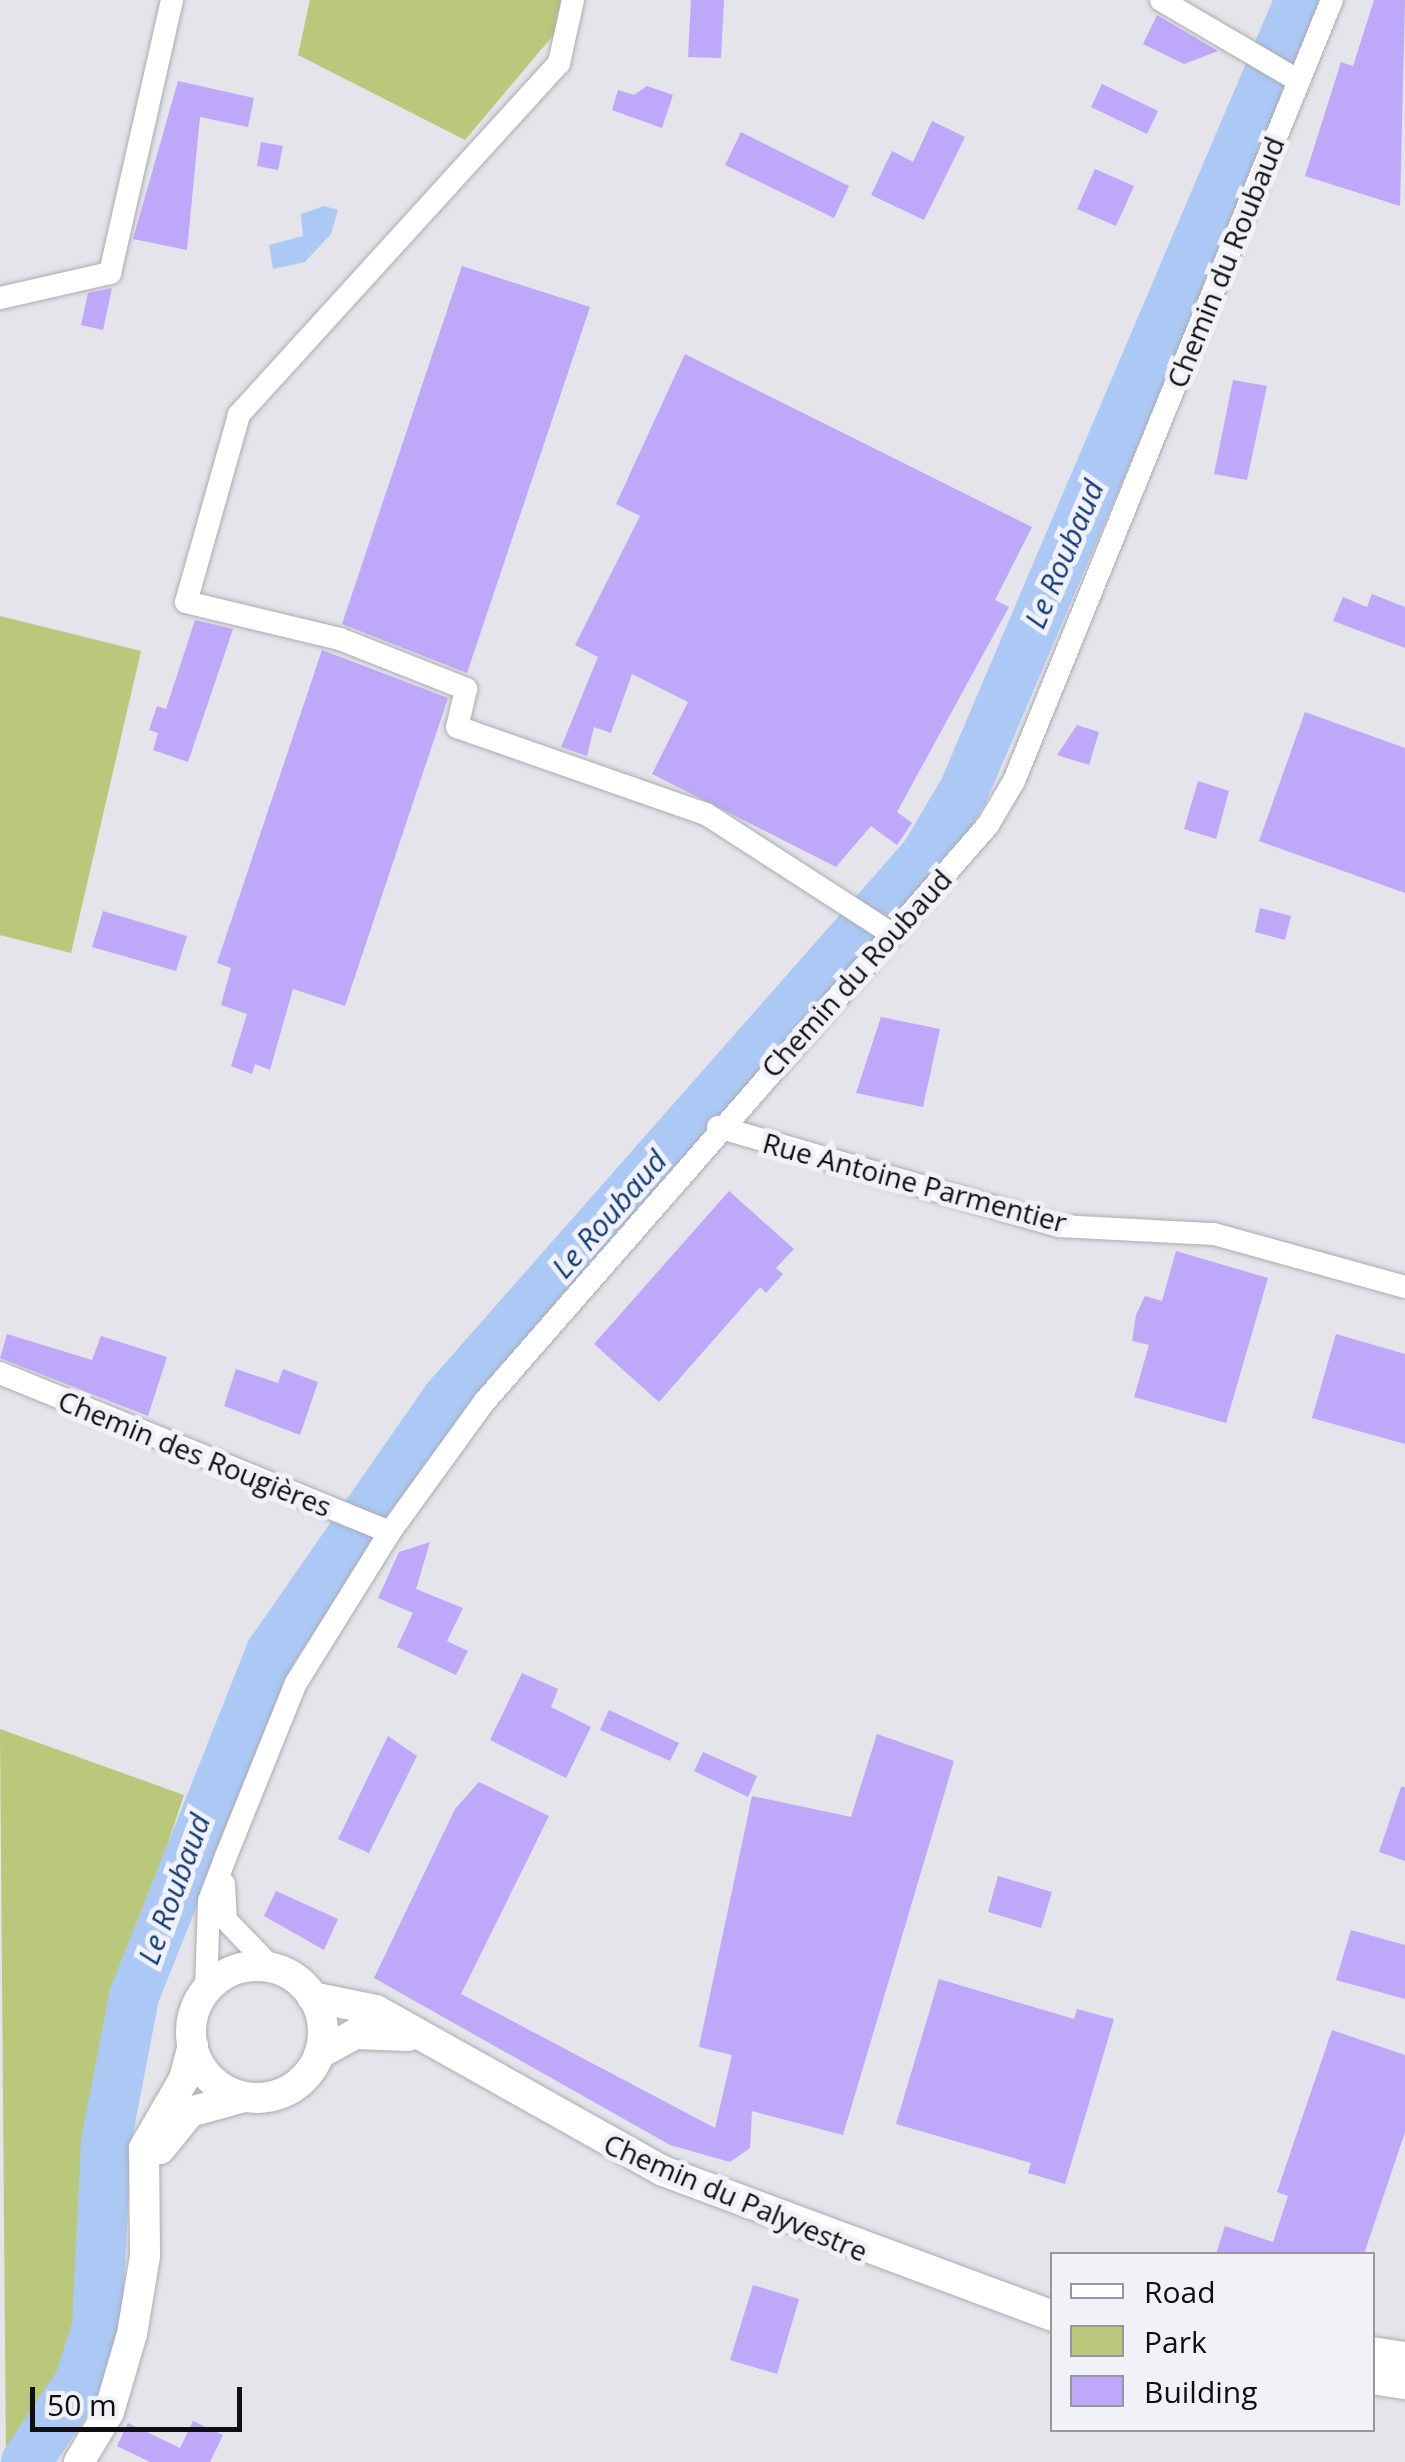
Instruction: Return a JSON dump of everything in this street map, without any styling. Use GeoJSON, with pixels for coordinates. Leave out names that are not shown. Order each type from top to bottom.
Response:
{"type":"FeatureCollection","features":[{"type":"Feature","properties":{"kind":"street"},"geometry":{"type":"LineString","coordinates":[[0,298],[110,273],[172,0]]}},
{"type":"Feature","properties":{"kind":"street"},"geometry":{"type":"LineString","coordinates":[[573,0],[559,62],[239,414],[186,602],[340,639],[466,689],[456,727],[706,814],[890,933]]}},
{"type":"Feature","properties":{"kind":"street"},"geometry":{"type":"LineString","coordinates":[[1161,0],[1299,81]]}},
{"type":"Feature","properties":{"kind":"street","name":"Chemin du Roubaud"},"geometry":{"type":"LineString","coordinates":[[206,1991],[209,1901],[226,1856],[296,1683],[383,1529],[485,1400],[718,1128],[988,825],[1014,781],[1332,0]]}},
{"type":"Feature","properties":{"kind":"street","name":"Rue Antoine Parmentier"},"geometry":{"type":"LineString","coordinates":[[718,1128],[1059,1226],[1214,1234],[1405,1287]]}},
{"type":"Feature","properties":{"kind":"street","name":"Chemin des Rougières"},"geometry":{"type":"LineString","coordinates":[[0,1373],[383,1529]]}},
{"type":"Feature","properties":{"kind":"street","name":"Chemin du Roubaud"},"geometry":{"type":"LineString","coordinates":[[226,1856],[226,1920],[271,1967]]}},
{"type":"Feature","properties":{"kind":"street"},"geometry":{"type":"LineString","coordinates":[[80,2462],[108,2412],[132,2334],[147,2205],[168,2133],[202,2104],[286,2092],[319,2054],[322,2021],[312,1997],[271,1967],[233,1970],[206,1991],[184,2079],[144,2148],[147,2205]]}},
{"type":"Feature","properties":{"kind":"street","name":"Chemin du Palyvestre"},"geometry":{"type":"LineString","coordinates":[[312,1997],[356,2000],[662,2172],[1050,2315]]}},
{"type":"Feature","properties":{"kind":"street","name":"Chemin du Palyvestre"},"geometry":{"type":"LineString","coordinates":[[319,2054],[376,2030],[434,2046]]}},
{"type":"Feature","properties":{"kind":"street"},"geometry":{"type":"LineString","coordinates":[[192,2045],[208,2076],[244,2098]]}},
{"type":"Feature","properties":{"kind":"street"},"geometry":{"type":"LineString","coordinates":[[1375,2352],[1405,2357]]}},
{"type":"Feature","properties":{"kind":"street"},"geometry":{"type":"LineString","coordinates":[[1375,2379],[1405,2384]]}},
{"type":"Feature","properties":{"kind":"green space"},"geometry":{"type":"Polygon","coordinates":[[[310,0],[561,0],[555,33],[465,140],[298,55],[310,0]]]}},
{"type":"Feature","properties":{"kind":"green space"},"geometry":{"type":"Polygon","coordinates":[[[0,616],[141,651],[71,953],[0,935],[0,616]]]}},
{"type":"Feature","properties":{"kind":"green space"},"geometry":{"type":"Polygon","coordinates":[[[0,1729],[184,1795],[112,2009],[88,2313],[65,2372],[6,2462],[0,1729]]]}},
{"type":"Feature","properties":{"kind":"water"},"geometry":{"type":"Polygon","coordinates":[[[324,206],[338,210],[331,234],[305,262],[273,269],[269,245],[303,236],[301,214],[324,206]]]}},
{"type":"Feature","properties":{"kind":"building"},"geometry":{"type":"Polygon","coordinates":[[[691,0],[724,0],[721,58],[688,57],[691,0]]]}},
{"type":"Feature","properties":{"kind":"building"},"geometry":{"type":"Polygon","coordinates":[[[1374,0],[1405,0],[1400,206],[1305,176],[1341,62],[1353,66],[1374,0]]]}},
{"type":"Feature","properties":{"kind":"building"},"geometry":{"type":"Polygon","coordinates":[[[1157,15],[1218,51],[1184,64],[1143,44],[1157,15]]]}},
{"type":"Feature","properties":{"kind":"building"},"geometry":{"type":"Polygon","coordinates":[[[178,81],[254,98],[248,127],[200,117],[187,250],[133,239],[178,81]]]}},
{"type":"Feature","properties":{"kind":"building"},"geometry":{"type":"Polygon","coordinates":[[[1102,84],[1158,111],[1147,134],[1091,107],[1102,84]]]}},
{"type":"Feature","properties":{"kind":"building"},"geometry":{"type":"Polygon","coordinates":[[[647,86],[673,95],[662,128],[612,110],[618,90],[634,95],[647,86]]]}},
{"type":"Feature","properties":{"kind":"building"},"geometry":{"type":"Polygon","coordinates":[[[932,121],[965,137],[924,220],[871,195],[892,151],[913,162],[932,121]]]}},
{"type":"Feature","properties":{"kind":"building"},"geometry":{"type":"Polygon","coordinates":[[[741,132],[849,186],[834,218],[725,165],[741,132]]]}},
{"type":"Feature","properties":{"kind":"building"},"geometry":{"type":"Polygon","coordinates":[[[261,142],[283,146],[278,170],[257,166],[261,142]]]}},
{"type":"Feature","properties":{"kind":"building"},"geometry":{"type":"Polygon","coordinates":[[[1095,169],[1134,186],[1116,226],[1077,209],[1095,169]]]}},
{"type":"Feature","properties":{"kind":"building"},"geometry":{"type":"Polygon","coordinates":[[[462,266],[590,307],[467,673],[342,624],[462,266]]]}},
{"type":"Feature","properties":{"kind":"building"},"geometry":{"type":"Polygon","coordinates":[[[112,288],[103,330],[81,325],[88,293],[112,288]]]}},
{"type":"Feature","properties":{"kind":"building"},"geometry":{"type":"Polygon","coordinates":[[[685,354],[1032,527],[995,600],[1009,607],[897,812],[912,823],[897,845],[871,826],[836,867],[652,774],[688,702],[632,674],[611,733],[594,727],[587,756],[561,747],[598,657],[575,645],[640,516],[616,504],[685,354]]]}},
{"type":"Feature","properties":{"kind":"building"},"geometry":{"type":"Polygon","coordinates":[[[1233,380],[1267,386],[1247,480],[1214,474],[1233,380]]]}},
{"type":"Feature","properties":{"kind":"building"},"geometry":{"type":"Polygon","coordinates":[[[1372,594],[1405,607],[1405,648],[1333,621],[1343,597],[1367,607],[1372,594]]]}},
{"type":"Feature","properties":{"kind":"building"},"geometry":{"type":"Polygon","coordinates":[[[195,620],[233,629],[188,762],[153,750],[158,733],[149,730],[157,706],[166,709],[195,620]]]}},
{"type":"Feature","properties":{"kind":"building"},"geometry":{"type":"Polygon","coordinates":[[[322,650],[448,698],[345,1006],[293,989],[270,1070],[255,1064],[252,1074],[231,1066],[247,1014],[221,1005],[231,968],[217,963],[322,650]]]}},
{"type":"Feature","properties":{"kind":"building"},"geometry":{"type":"Polygon","coordinates":[[[1305,712],[1405,748],[1405,893],[1259,841],[1305,712]]]}},
{"type":"Feature","properties":{"kind":"building"},"geometry":{"type":"Polygon","coordinates":[[[1077,725],[1099,732],[1089,765],[1057,755],[1077,725]]]}},
{"type":"Feature","properties":{"kind":"building"},"geometry":{"type":"Polygon","coordinates":[[[1198,781],[1229,791],[1216,839],[1184,829],[1198,781]]]}},
{"type":"Feature","properties":{"kind":"building"},"geometry":{"type":"Polygon","coordinates":[[[1260,908],[1291,916],[1285,940],[1255,932],[1260,908]]]}},
{"type":"Feature","properties":{"kind":"building"},"geometry":{"type":"Polygon","coordinates":[[[103,911],[187,936],[176,971],[92,947],[103,911]]]}},
{"type":"Feature","properties":{"kind":"building"},"geometry":{"type":"Polygon","coordinates":[[[881,1017],[940,1029],[923,1107],[856,1093],[881,1017]]]}},
{"type":"Feature","properties":{"kind":"building"},"geometry":{"type":"Polygon","coordinates":[[[729,1191],[794,1249],[776,1268],[783,1274],[766,1293],[760,1287],[659,1402],[594,1344],[729,1191]]]}},
{"type":"Feature","properties":{"kind":"building"},"geometry":{"type":"Polygon","coordinates":[[[1176,1251],[1268,1278],[1226,1423],[1134,1397],[1149,1345],[1132,1341],[1136,1315],[1145,1296],[1162,1301],[1176,1251]]]}},
{"type":"Feature","properties":{"kind":"building"},"geometry":{"type":"Polygon","coordinates":[[[7,1334],[92,1360],[101,1336],[167,1357],[148,1416],[0,1358],[7,1334]]]}},
{"type":"Feature","properties":{"kind":"building"},"geometry":{"type":"Polygon","coordinates":[[[1336,1334],[1405,1354],[1405,1444],[1312,1418],[1336,1334]]]}},
{"type":"Feature","properties":{"kind":"building"},"geometry":{"type":"Polygon","coordinates":[[[236,1369],[278,1383],[283,1369],[318,1382],[300,1435],[224,1406],[236,1369]]]}},
{"type":"Feature","properties":{"kind":"building"},"geometry":{"type":"Polygon","coordinates":[[[430,1542],[416,1589],[463,1608],[447,1641],[468,1651],[456,1675],[397,1647],[413,1613],[378,1598],[399,1552],[430,1542]]]}},
{"type":"Feature","properties":{"kind":"building"},"geometry":{"type":"Polygon","coordinates":[[[522,1673],[558,1689],[551,1707],[591,1727],[566,1778],[490,1740],[522,1673]]]}},
{"type":"Feature","properties":{"kind":"building"},"geometry":{"type":"Polygon","coordinates":[[[609,1710],[679,1743],[670,1761],[600,1730],[609,1710]]]}},
{"type":"Feature","properties":{"kind":"building"},"geometry":{"type":"Polygon","coordinates":[[[877,1734],[954,1761],[843,2135],[752,2111],[750,2148],[730,2162],[670,2145],[374,1978],[455,1809],[479,1782],[549,1816],[461,1994],[715,2128],[732,2055],[699,2047],[752,1796],[851,1817],[877,1734]]]}},
{"type":"Feature","properties":{"kind":"building"},"geometry":{"type":"Polygon","coordinates":[[[388,1736],[417,1756],[369,1853],[338,1839],[388,1736]]]}},
{"type":"Feature","properties":{"kind":"building"},"geometry":{"type":"Polygon","coordinates":[[[703,1752],[757,1776],[748,1797],[694,1771],[703,1752]]]}},
{"type":"Feature","properties":{"kind":"building"},"geometry":{"type":"Polygon","coordinates":[[[1401,1787],[1405,1787],[1405,1861],[1379,1852],[1401,1787]]]}},
{"type":"Feature","properties":{"kind":"building"},"geometry":{"type":"Polygon","coordinates":[[[998,1876],[1052,1892],[1041,1928],[988,1912],[998,1876]]]}},
{"type":"Feature","properties":{"kind":"building"},"geometry":{"type":"Polygon","coordinates":[[[276,1891],[338,1919],[324,1950],[264,1916],[276,1891]]]}},
{"type":"Feature","properties":{"kind":"building"},"geometry":{"type":"Polygon","coordinates":[[[1351,1930],[1405,1945],[1405,1999],[1336,1980],[1351,1930]]]}},
{"type":"Feature","properties":{"kind":"building"},"geometry":{"type":"Polygon","coordinates":[[[939,1979],[1074,2019],[1077,2009],[1114,2019],[1065,2184],[1028,2173],[1031,2163],[896,2124],[939,1979]]]}},
{"type":"Feature","properties":{"kind":"building"},"geometry":{"type":"Polygon","coordinates":[[[1332,2030],[1405,2055],[1405,2132],[1365,2252],[1217,2252],[1225,2226],[1273,2242],[1288,2196],[1277,2192],[1332,2030]]]}},
{"type":"Feature","properties":{"kind":"building"},"geometry":{"type":"Polygon","coordinates":[[[753,2285],[799,2299],[777,2374],[730,2360],[753,2285]]]}},
{"type":"Feature","properties":{"kind":"building"},"geometry":{"type":"Polygon","coordinates":[[[193,2421],[223,2435],[210,2462],[150,2462],[117,2446],[128,2423],[180,2448],[193,2421]]]}},
{"type":"Feature","properties":{"kind":"waterway","name":"Le Roubaud"},"geometry":{"type":"LineString","coordinates":[[26,2462],[79,2383],[97,2327],[106,2142],[134,1996],[271,1652],[446,1400],[925,856],[964,790],[1300,0]]}}]}
